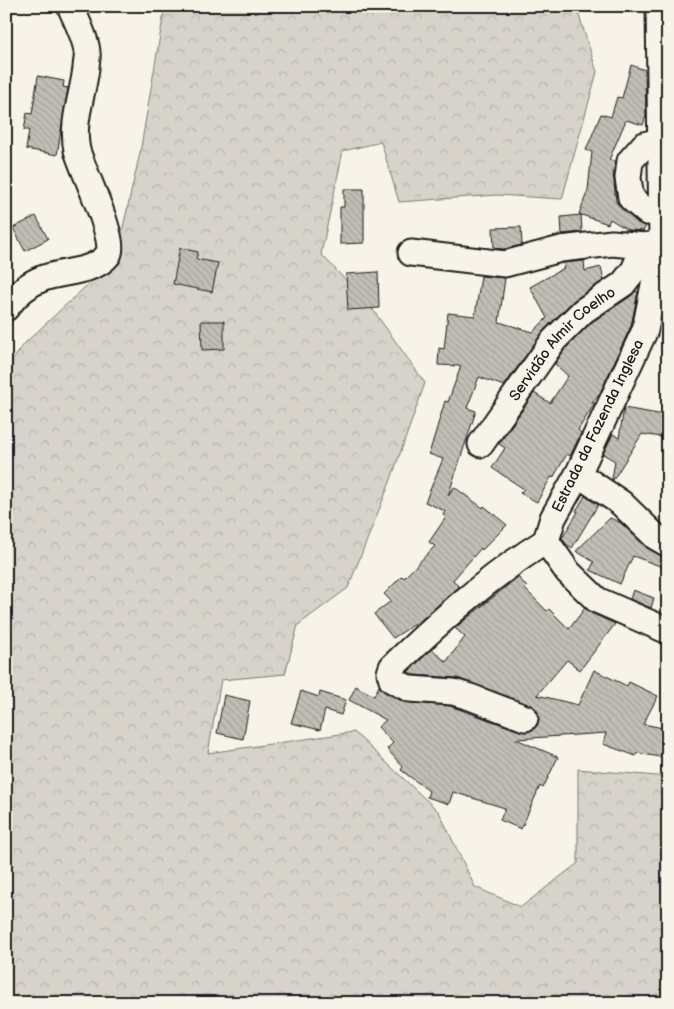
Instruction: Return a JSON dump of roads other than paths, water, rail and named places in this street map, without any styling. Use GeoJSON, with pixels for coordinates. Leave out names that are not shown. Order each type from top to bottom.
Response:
{"type":"FeatureCollection","features":[{"type":"Feature","properties":{"kind":"street"},"geometry":{"type":"LineString","coordinates":[[6,308],[26,286],[41,279],[86,268],[103,260],[110,253],[110,243],[100,210],[77,150],[76,123],[88,52],[70,6]]}},
{"type":"Feature","properties":{"kind":"street","name":"Estrada da Fazenda Inglesa"},"geometry":{"type":"LineString","coordinates":[[546,541],[553,518],[578,474],[645,330],[653,245],[662,213],[664,140],[659,6]]}},
{"type":"Feature","properties":{"kind":"street"},"geometry":{"type":"LineString","coordinates":[[662,213],[647,212],[631,198],[628,178],[630,161],[644,145],[664,140]]}},
{"type":"Feature","properties":{"kind":"street"},"geometry":{"type":"LineString","coordinates":[[411,253],[497,264],[514,263],[561,249],[612,242],[653,245]]}},
{"type":"Feature","properties":{"kind":"street","name":"Servidão Almir Coelho"},"geometry":{"type":"LineString","coordinates":[[481,444],[554,340],[583,312],[623,284],[653,245]]}},
{"type":"Feature","properties":{"kind":"street"},"geometry":{"type":"LineString","coordinates":[[578,474],[621,503],[656,537],[668,544]]}},
{"type":"Feature","properties":{"kind":"street"},"geometry":{"type":"LineString","coordinates":[[524,718],[453,692],[410,689],[392,680],[390,673],[392,667],[443,618],[516,560],[546,541],[568,572],[597,600],[668,631]]}}]}
